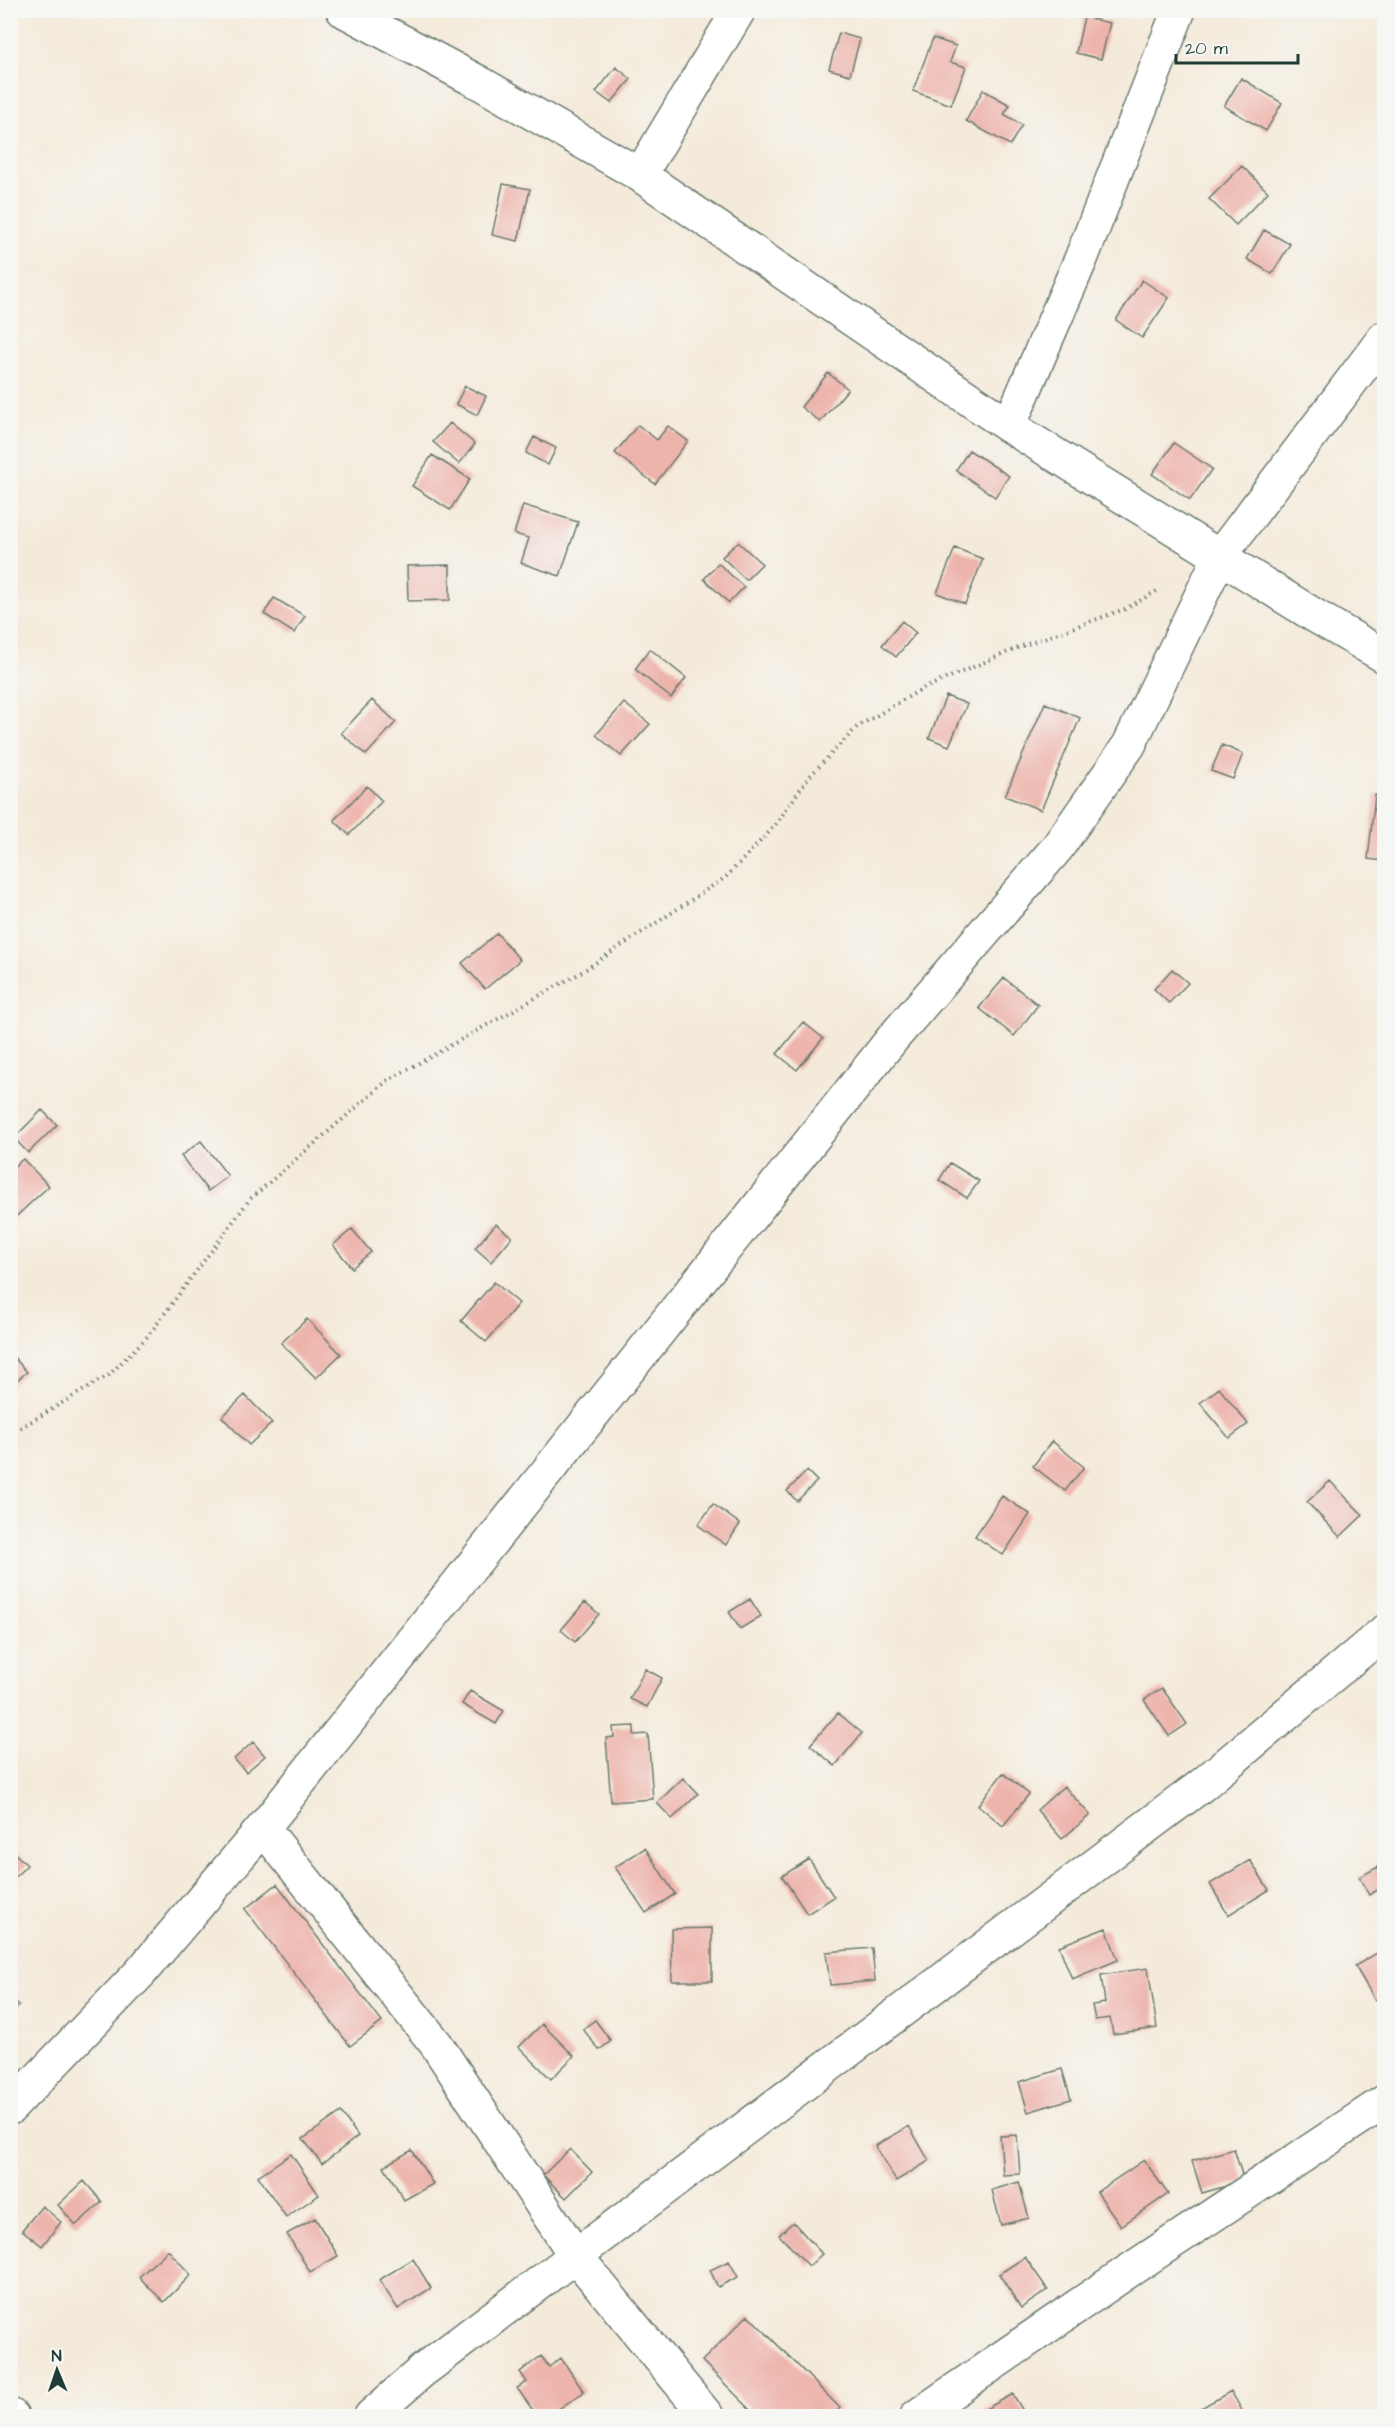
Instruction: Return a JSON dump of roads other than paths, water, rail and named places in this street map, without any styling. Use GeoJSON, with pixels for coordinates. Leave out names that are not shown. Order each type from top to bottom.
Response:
{"type":"FeatureCollection","features":[{"type":"Feature","properties":{"kind":"street"},"geometry":{"type":"LineString","coordinates":[[343,10],[480,83],[640,175],[1009,426],[1384,656]]}},
{"type":"Feature","properties":{"kind":"street"},"geometry":{"type":"LineString","coordinates":[[640,175],[739,10]]}},
{"type":"Feature","properties":{"kind":"street"},"geometry":{"type":"LineString","coordinates":[[1009,426],[1081,259],[1179,10]]}},
{"type":"Feature","properties":{"kind":"street"},"geometry":{"type":"LineString","coordinates":[[10,2108],[140,1973],[263,1828],[893,1038],[1057,848],[1129,745],[1220,556],[1384,338]]}},
{"type":"Feature","properties":{"kind":"street"},"geometry":{"type":"LineString","coordinates":[[371,2416],[422,2371],[1202,1785],[1384,1632]]}},
{"type":"Feature","properties":{"kind":"street"},"geometry":{"type":"LineString","coordinates":[[263,1828],[436,2044],[575,2255],[707,2416]]}},
{"type":"Feature","properties":{"kind":"street"},"geometry":{"type":"LineString","coordinates":[[917,2416],[1127,2272],[1384,2102]]}}]}
